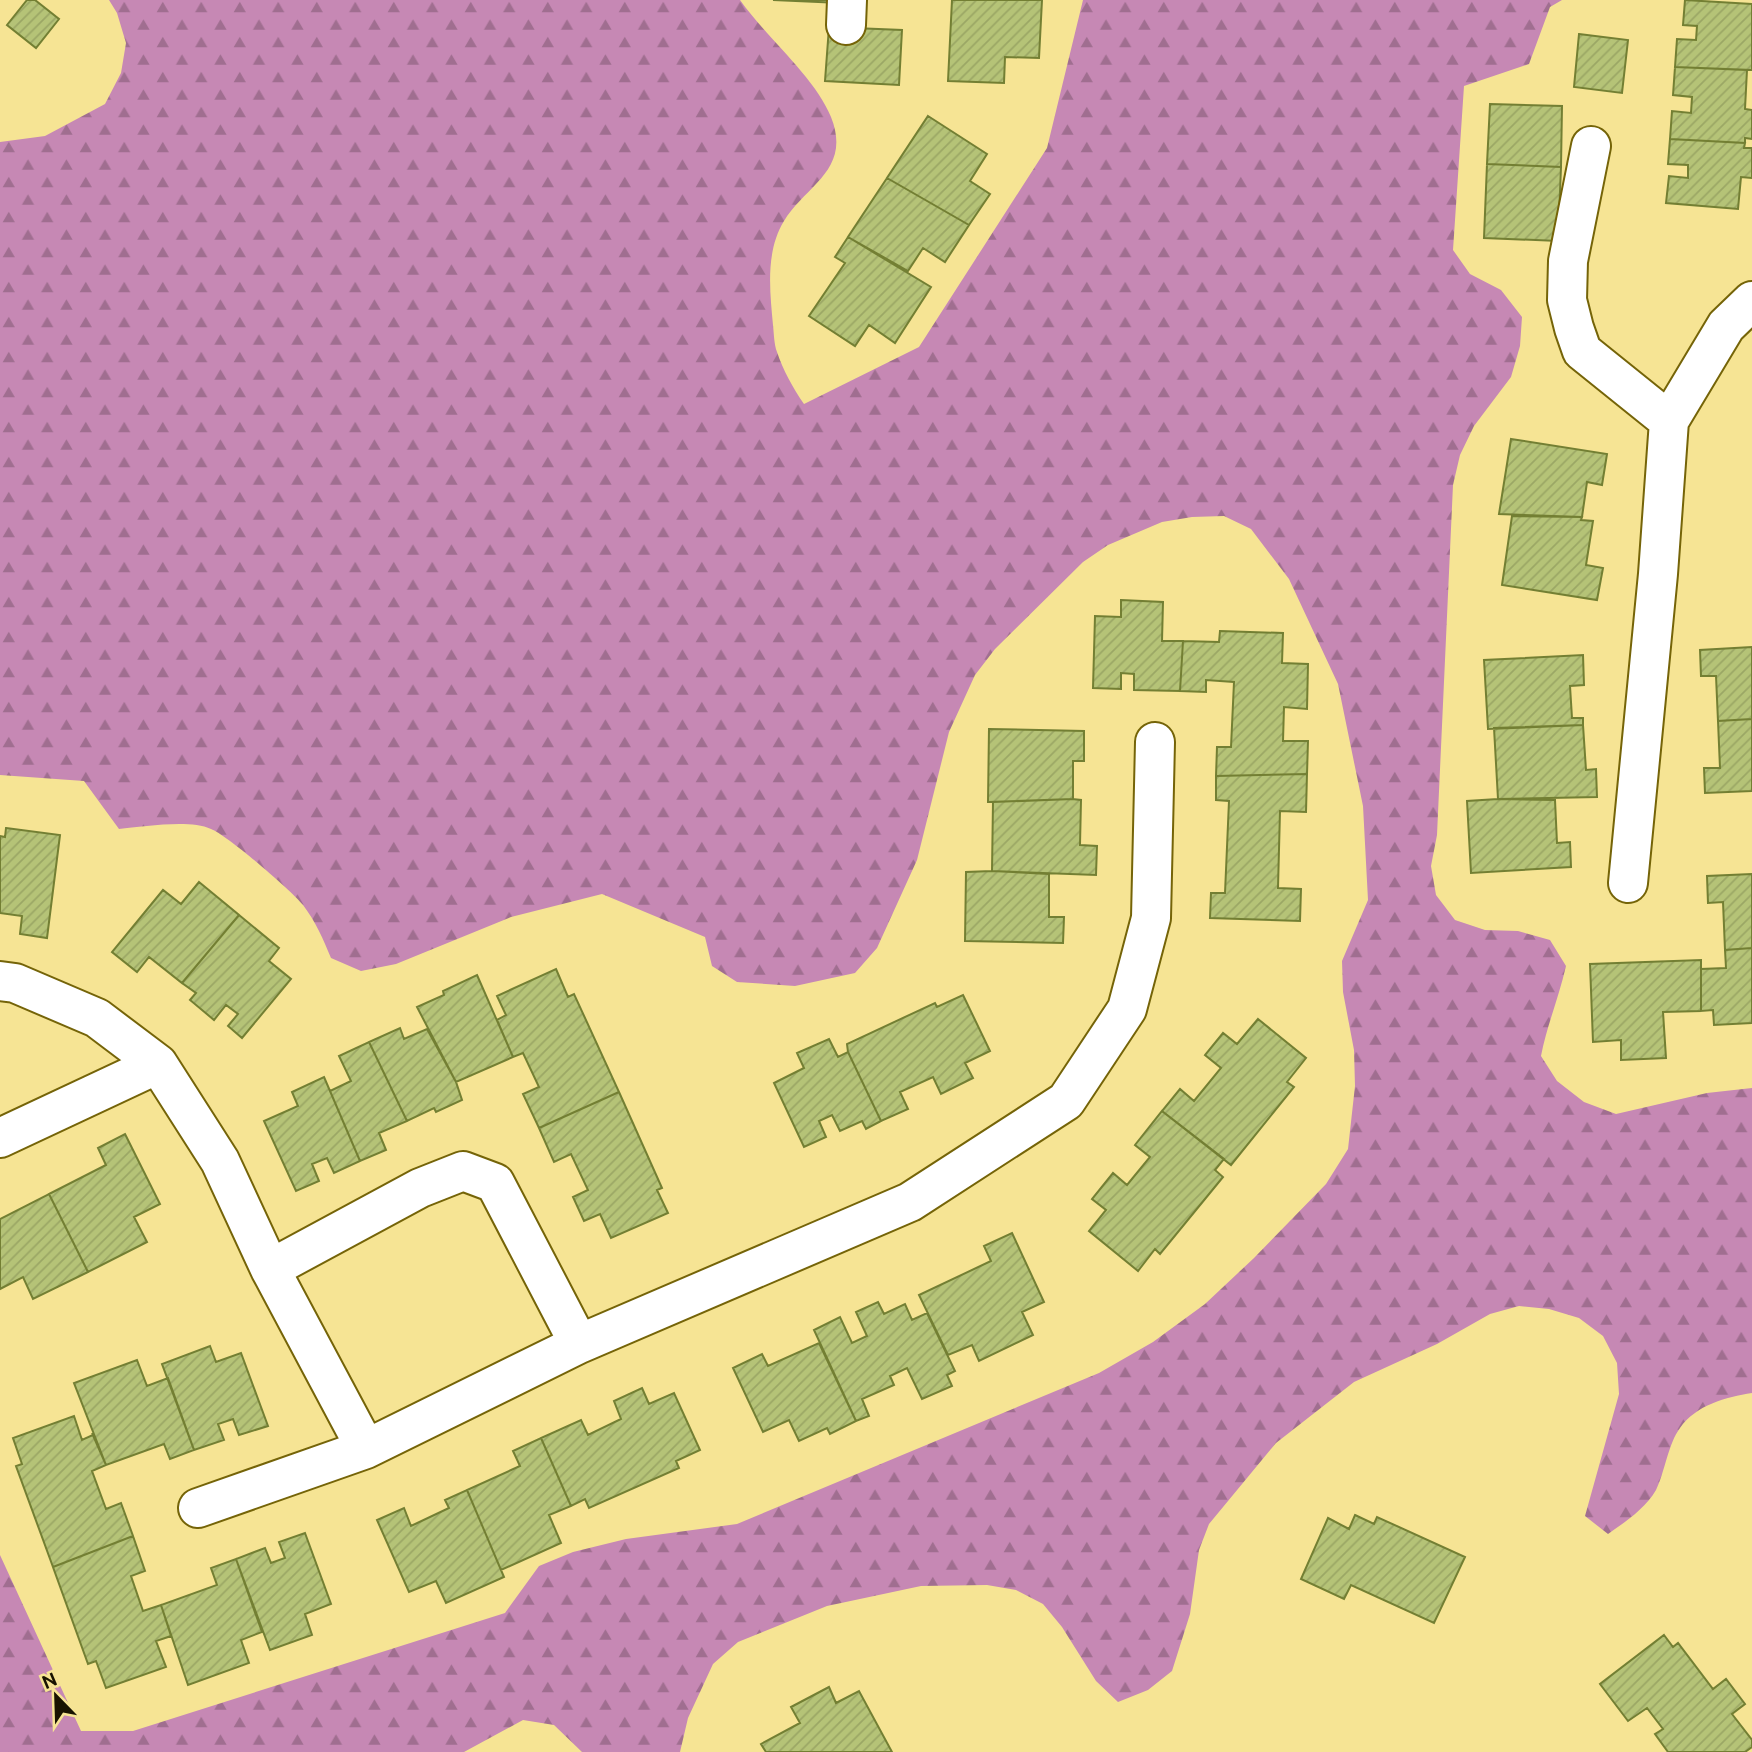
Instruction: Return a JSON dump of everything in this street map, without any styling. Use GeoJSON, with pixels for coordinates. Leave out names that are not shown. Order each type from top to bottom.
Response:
{"type":"FeatureCollection","features":[{"type":"Feature","properties":{"kind":"street"},"geometry":{"type":"LineString","coordinates":[[1591,146],[1568,261],[1567,300],[1574,328],[1582,351],[1669,421]]}},
{"type":"Feature","properties":{"kind":"street"},"geometry":{"type":"LineString","coordinates":[[1628,883],[1658,574],[1669,421],[1727,326],[1752,301]]}},
{"type":"Feature","properties":{"kind":"street"},"geometry":{"type":"LineString","coordinates":[[198,1508],[366,1449],[579,1344],[910,1202],[1066,1101],[1126,1009],[1151,918],[1155,742]]}},
{"type":"Feature","properties":{"kind":"street"},"geometry":{"type":"LineString","coordinates":[[0,981],[15,983],[97,1018],[158,1064],[220,1161],[270,1269],[366,1449]]}},
{"type":"Feature","properties":{"kind":"street"},"geometry":{"type":"LineString","coordinates":[[0,1138],[158,1064]]}},
{"type":"Feature","properties":{"kind":"street"},"geometry":{"type":"LineString","coordinates":[[270,1269],[420,1188],[463,1171],[495,1183],[579,1344]]}},
{"type":"Feature","properties":{"kind":"green space"},"geometry":{"type":"Polygon","coordinates":[[[109,0],[740,0],[814,87],[831,117],[836,135],[836,151],[831,164],[784,221],[771,259],[770,286],[775,346],[785,372],[804,404],[919,347],[1047,148],[1083,0],[1562,0],[1550,7],[1529,64],[1464,86],[1453,250],[1470,274],[1501,290],[1522,317],[1520,346],[1511,377],[1474,426],[1460,455],[1453,485],[1437,835],[1431,866],[1436,895],[1455,920],[1485,930],[1518,931],[1550,940],[1566,966],[1541,1056],[1557,1081],[1584,1102],[1616,1114],[1707,1093],[1752,1088],[1752,1393],[1712,1403],[1694,1413],[1672,1442],[1656,1490],[1634,1515],[1608,1534],[1585,1516],[1619,1394],[1617,1363],[1603,1336],[1579,1318],[1549,1309],[1519,1306],[1490,1314],[1437,1344],[1354,1382],[1276,1443],[1209,1524],[1199,1550],[1190,1614],[1172,1671],[1148,1690],[1118,1702],[1096,1681],[1062,1627],[1043,1604],[1016,1590],[987,1585],[921,1586],[827,1606],[738,1642],[713,1664],[688,1718],[680,1752],[582,1752],[554,1725],[523,1720],[464,1752],[0,1752],[0,1555],[81,1731],[133,1731],[505,1613],[539,1566],[573,1552],[626,1539],[737,1524],[1099,1373],[1153,1342],[1205,1304],[1254,1258],[1326,1184],[1348,1149],[1355,1086],[1354,1050],[1343,992],[1342,961],[1368,900],[1363,806],[1338,684],[1289,579],[1251,529],[1224,516],[1162,522],[1108,545],[1083,562],[995,649],[975,675],[949,732],[917,860],[877,948],[855,973],[795,986],[737,982],[712,966],[705,937],[602,894],[511,917],[396,964],[361,971],[331,958],[308,911],[297,898],[219,833],[191,824],[119,829],[84,781],[0,775],[0,142],[45,136],[105,104],[121,73],[126,43],[117,13],[109,0]]]}},
{"type":"Feature","properties":{"kind":"building"},"geometry":{"type":"Polygon","coordinates":[[[27,0],[35,0],[59,19],[36,48],[7,25],[27,0]]]}},
{"type":"Feature","properties":{"kind":"building"},"geometry":{"type":"Polygon","coordinates":[[[773,0],[840,0],[840,3],[773,0]]]}},
{"type":"Feature","properties":{"kind":"building"},"geometry":{"type":"Polygon","coordinates":[[[952,0],[1042,0],[1039,58],[1005,57],[1004,83],[948,81],[952,0]]]}},
{"type":"Feature","properties":{"kind":"building"},"geometry":{"type":"Polygon","coordinates":[[[1685,0],[1752,4],[1752,70],[1675,67],[1677,39],[1696,40],[1697,26],[1683,25],[1685,0]]]}},
{"type":"Feature","properties":{"kind":"building"},"geometry":{"type":"Polygon","coordinates":[[[829,27],[902,30],[899,85],[825,81],[829,27]]]}},
{"type":"Feature","properties":{"kind":"building"},"geometry":{"type":"Polygon","coordinates":[[[1579,34],[1628,40],[1622,93],[1574,87],[1579,34]]]}},
{"type":"Feature","properties":{"kind":"building"},"geometry":{"type":"Polygon","coordinates":[[[1675,67],[1747,70],[1745,109],[1752,110],[1752,139],[1745,138],[1745,143],[1670,139],[1672,111],[1691,113],[1692,97],[1673,95],[1675,67]]]}},
{"type":"Feature","properties":{"kind":"building"},"geometry":{"type":"Polygon","coordinates":[[[1490,104],[1562,106],[1561,167],[1487,164],[1490,104]]]}},
{"type":"Feature","properties":{"kind":"building"},"geometry":{"type":"Polygon","coordinates":[[[928,116],[987,154],[970,181],[990,194],[969,225],[887,178],[928,116]]]}},
{"type":"Feature","properties":{"kind":"building"},"geometry":{"type":"Polygon","coordinates":[[[1670,139],[1745,143],[1744,148],[1752,148],[1752,178],[1741,177],[1738,209],[1666,203],[1669,176],[1688,178],[1688,165],[1668,164],[1670,139]]]}},
{"type":"Feature","properties":{"kind":"building"},"geometry":{"type":"Polygon","coordinates":[[[1487,164],[1561,167],[1558,241],[1484,238],[1487,164]]]}},
{"type":"Feature","properties":{"kind":"building"},"geometry":{"type":"Polygon","coordinates":[[[887,178],[969,225],[945,262],[923,248],[908,271],[848,237],[887,178]]]}},
{"type":"Feature","properties":{"kind":"building"},"geometry":{"type":"Polygon","coordinates":[[[848,237],[931,287],[895,343],[869,325],[855,346],[809,316],[845,263],[835,257],[848,237]]]}},
{"type":"Feature","properties":{"kind":"building"},"geometry":{"type":"Polygon","coordinates":[[[1511,439],[1607,454],[1602,485],[1587,482],[1582,517],[1499,514],[1511,439]]]}},
{"type":"Feature","properties":{"kind":"building"},"geometry":{"type":"Polygon","coordinates":[[[1512,516],[1582,517],[1581,520],[1593,521],[1586,565],[1603,568],[1597,600],[1502,585],[1512,516]]]}},
{"type":"Feature","properties":{"kind":"building"},"geometry":{"type":"Polygon","coordinates":[[[1121,600],[1163,602],[1162,641],[1183,641],[1180,691],[1134,690],[1134,674],[1121,673],[1121,689],[1093,688],[1095,616],[1121,617],[1121,600]]]}},
{"type":"Feature","properties":{"kind":"building"},"geometry":{"type":"Polygon","coordinates":[[[1220,631],[1283,633],[1282,663],[1308,664],[1307,709],[1284,707],[1283,741],[1308,741],[1307,774],[1216,776],[1217,747],[1231,747],[1234,682],[1206,680],[1206,692],[1180,691],[1183,641],[1219,642],[1220,631]]]}},
{"type":"Feature","properties":{"kind":"building"},"geometry":{"type":"Polygon","coordinates":[[[1752,647],[1752,719],[1718,721],[1716,676],[1701,676],[1700,650],[1752,647]]]}},
{"type":"Feature","properties":{"kind":"building"},"geometry":{"type":"Polygon","coordinates":[[[1583,655],[1584,685],[1570,686],[1572,718],[1583,718],[1583,725],[1488,729],[1484,660],[1583,655]]]}},
{"type":"Feature","properties":{"kind":"building"},"geometry":{"type":"Polygon","coordinates":[[[1752,719],[1752,791],[1705,793],[1704,768],[1720,768],[1718,721],[1752,719]]]}},
{"type":"Feature","properties":{"kind":"building"},"geometry":{"type":"Polygon","coordinates":[[[1583,725],[1586,770],[1596,769],[1597,797],[1498,799],[1494,728],[1583,725]]]}},
{"type":"Feature","properties":{"kind":"building"},"geometry":{"type":"Polygon","coordinates":[[[989,729],[1084,731],[1084,761],[1073,761],[1073,799],[988,802],[989,729]]]}},
{"type":"Feature","properties":{"kind":"building"},"geometry":{"type":"Polygon","coordinates":[[[1307,774],[1306,812],[1280,811],[1278,888],[1301,889],[1300,921],[1210,918],[1211,893],[1225,893],[1229,801],[1216,800],[1216,776],[1307,774]]]}},
{"type":"Feature","properties":{"kind":"building"},"geometry":{"type":"Polygon","coordinates":[[[1081,800],[1080,845],[1097,846],[1096,875],[992,871],[993,802],[1081,800]]]}},
{"type":"Feature","properties":{"kind":"building"},"geometry":{"type":"Polygon","coordinates":[[[1555,800],[1557,843],[1570,842],[1571,867],[1471,873],[1467,801],[1555,800]]]}},
{"type":"Feature","properties":{"kind":"building"},"geometry":{"type":"Polygon","coordinates":[[[6,828],[60,835],[47,938],[20,934],[22,916],[0,913],[0,836],[5,837],[6,828]]]}},
{"type":"Feature","properties":{"kind":"building"},"geometry":{"type":"Polygon","coordinates":[[[966,872],[1049,874],[1049,917],[1064,917],[1063,943],[965,941],[966,872]]]}},
{"type":"Feature","properties":{"kind":"building"},"geometry":{"type":"Polygon","coordinates":[[[1752,874],[1752,948],[1725,950],[1723,902],[1708,903],[1707,876],[1752,874]]]}},
{"type":"Feature","properties":{"kind":"building"},"geometry":{"type":"Polygon","coordinates":[[[199,882],[239,915],[182,983],[149,957],[137,972],[112,952],[163,890],[181,904],[199,882]]]}},
{"type":"Feature","properties":{"kind":"building"},"geometry":{"type":"Polygon","coordinates":[[[239,915],[279,948],[269,961],[291,979],[242,1038],[228,1026],[238,1014],[226,1005],[214,1020],[190,1000],[196,993],[182,983],[239,915]]]}},
{"type":"Feature","properties":{"kind":"building"},"geometry":{"type":"Polygon","coordinates":[[[1752,948],[1752,1023],[1714,1025],[1713,1010],[1701,1011],[1701,969],[1726,968],[1725,950],[1752,948]]]}},
{"type":"Feature","properties":{"kind":"building"},"geometry":{"type":"Polygon","coordinates":[[[1701,960],[1701,1011],[1663,1012],[1666,1058],[1621,1060],[1621,1040],[1593,1042],[1590,964],[1701,960]]]}},
{"type":"Feature","properties":{"kind":"building"},"geometry":{"type":"Polygon","coordinates":[[[556,969],[568,997],[574,994],[619,1092],[539,1128],[523,1094],[539,1087],[523,1053],[513,1057],[497,1020],[506,1015],[497,996],[556,969]]]}},
{"type":"Feature","properties":{"kind":"building"},"geometry":{"type":"Polygon","coordinates":[[[477,975],[513,1057],[456,1082],[417,1007],[444,995],[443,991],[477,975]]]}},
{"type":"Feature","properties":{"kind":"building"},"geometry":{"type":"Polygon","coordinates":[[[963,995],[990,1051],[965,1063],[973,1078],[941,1094],[933,1077],[900,1092],[908,1109],[881,1121],[848,1052],[847,1044],[935,1003],[937,1007],[963,995]]]}},
{"type":"Feature","properties":{"kind":"building"},"geometry":{"type":"Polygon","coordinates":[[[1258,1019],[1306,1058],[1287,1082],[1294,1087],[1231,1165],[1162,1111],[1180,1089],[1194,1101],[1221,1068],[1205,1055],[1223,1033],[1237,1044],[1258,1019]]]}},
{"type":"Feature","properties":{"kind":"building"},"geometry":{"type":"Polygon","coordinates":[[[400,1028],[404,1039],[427,1029],[456,1082],[462,1100],[436,1112],[434,1108],[407,1121],[369,1042],[400,1028]]]}},
{"type":"Feature","properties":{"kind":"building"},"geometry":{"type":"Polygon","coordinates":[[[829,1039],[838,1057],[848,1052],[881,1121],[866,1129],[862,1121],[840,1131],[832,1115],[819,1121],[826,1137],[804,1147],[774,1083],[804,1068],[797,1053],[829,1039]]]}},
{"type":"Feature","properties":{"kind":"building"},"geometry":{"type":"Polygon","coordinates":[[[369,1042],[407,1121],[379,1133],[386,1150],[360,1161],[330,1091],[351,1081],[339,1056],[369,1042]]]}},
{"type":"Feature","properties":{"kind":"building"},"geometry":{"type":"Polygon","coordinates":[[[324,1077],[360,1161],[334,1173],[327,1158],[312,1164],[319,1181],[296,1191],[264,1121],[298,1106],[292,1092],[324,1077]]]}},
{"type":"Feature","properties":{"kind":"building"},"geometry":{"type":"Polygon","coordinates":[[[619,1092],[662,1188],[657,1190],[668,1213],[611,1238],[600,1214],[584,1221],[573,1197],[588,1190],[571,1154],[554,1162],[539,1128],[619,1092]]]}},
{"type":"Feature","properties":{"kind":"building"},"geometry":{"type":"Polygon","coordinates":[[[1162,1111],[1224,1159],[1215,1170],[1223,1177],[1160,1254],[1155,1249],[1138,1271],[1089,1231],[1106,1210],[1092,1199],[1113,1173],[1127,1185],[1150,1157],[1135,1145],[1162,1111]]]}},
{"type":"Feature","properties":{"kind":"building"},"geometry":{"type":"Polygon","coordinates":[[[125,1134],[160,1204],[134,1217],[147,1242],[88,1272],[49,1194],[106,1165],[98,1148],[125,1134]]]}},
{"type":"Feature","properties":{"kind":"building"},"geometry":{"type":"Polygon","coordinates":[[[49,1194],[88,1272],[33,1299],[23,1277],[0,1289],[0,1219],[49,1194]]]}},
{"type":"Feature","properties":{"kind":"building"},"geometry":{"type":"Polygon","coordinates":[[[1012,1233],[1044,1302],[1022,1312],[1033,1335],[979,1361],[972,1345],[948,1355],[919,1295],[991,1261],[984,1246],[1012,1233]]]}},
{"type":"Feature","properties":{"kind":"building"},"geometry":{"type":"Polygon","coordinates":[[[878,1302],[884,1314],[905,1304],[912,1320],[927,1313],[955,1371],[947,1375],[952,1386],[922,1399],[907,1368],[890,1376],[894,1385],[862,1399],[869,1416],[856,1421],[814,1330],[840,1317],[852,1343],[867,1336],[856,1312],[878,1302]]]}},
{"type":"Feature","properties":{"kind":"building"},"geometry":{"type":"Polygon","coordinates":[[[819,1343],[856,1421],[830,1434],[827,1428],[799,1441],[789,1420],[763,1432],[733,1368],[762,1354],[768,1366],[819,1343]]]}},
{"type":"Feature","properties":{"kind":"building"},"geometry":{"type":"Polygon","coordinates":[[[210,1346],[216,1362],[241,1353],[268,1426],[239,1435],[233,1419],[218,1424],[224,1440],[194,1450],[162,1364],[210,1346]]]}},
{"type":"Feature","properties":{"kind":"building"},"geometry":{"type":"Polygon","coordinates":[[[137,1360],[147,1386],[168,1378],[194,1450],[170,1459],[164,1444],[106,1465],[74,1383],[137,1360]]]}},
{"type":"Feature","properties":{"kind":"building"},"geometry":{"type":"Polygon","coordinates":[[[642,1388],[649,1404],[674,1393],[700,1450],[676,1461],[679,1468],[589,1508],[585,1499],[571,1506],[541,1438],[581,1420],[588,1435],[621,1419],[614,1401],[642,1388]]]}},
{"type":"Feature","properties":{"kind":"building"},"geometry":{"type":"Polygon","coordinates":[[[74,1416],[82,1440],[93,1435],[106,1465],[92,1471],[106,1509],[121,1503],[133,1536],[53,1567],[16,1466],[22,1464],[13,1438],[74,1416]]]}},
{"type":"Feature","properties":{"kind":"building"},"geometry":{"type":"Polygon","coordinates":[[[541,1438],[571,1506],[549,1515],[561,1543],[501,1570],[467,1490],[520,1466],[513,1451],[541,1438]]]}},
{"type":"Feature","properties":{"kind":"building"},"geometry":{"type":"Polygon","coordinates":[[[467,1490],[504,1577],[446,1603],[436,1581],[409,1592],[377,1520],[404,1508],[411,1526],[449,1508],[445,1500],[467,1490]]]}},
{"type":"Feature","properties":{"kind":"building"},"geometry":{"type":"Polygon","coordinates":[[[1355,1515],[1374,1524],[1377,1517],[1465,1557],[1434,1623],[1351,1585],[1344,1599],[1301,1579],[1328,1518],[1349,1529],[1355,1515]]]}},
{"type":"Feature","properties":{"kind":"building"},"geometry":{"type":"Polygon","coordinates":[[[305,1533],[331,1604],[305,1614],[312,1635],[270,1650],[236,1559],[265,1548],[271,1563],[285,1558],[279,1542],[305,1533]]]}},
{"type":"Feature","properties":{"kind":"building"},"geometry":{"type":"Polygon","coordinates":[[[133,1536],[145,1571],[131,1576],[143,1611],[161,1605],[171,1636],[156,1641],[166,1667],[106,1688],[96,1661],[88,1664],[53,1567],[133,1536]]]}},
{"type":"Feature","properties":{"kind":"building"},"geometry":{"type":"Polygon","coordinates":[[[236,1559],[262,1632],[241,1640],[249,1663],[188,1685],[161,1605],[217,1585],[211,1568],[236,1559]]]}},
{"type":"Feature","properties":{"kind":"building"},"geometry":{"type":"Polygon","coordinates":[[[1664,1635],[1673,1647],[1678,1643],[1713,1689],[1726,1679],[1745,1704],[1732,1714],[1752,1740],[1752,1747],[1745,1752],[1668,1752],[1655,1734],[1663,1729],[1647,1708],[1628,1721],[1600,1684],[1664,1635]]]}},
{"type":"Feature","properties":{"kind":"building"},"geometry":{"type":"Polygon","coordinates":[[[829,1687],[836,1703],[859,1691],[892,1752],[766,1752],[761,1744],[800,1723],[791,1707],[829,1687]]]}}]}
